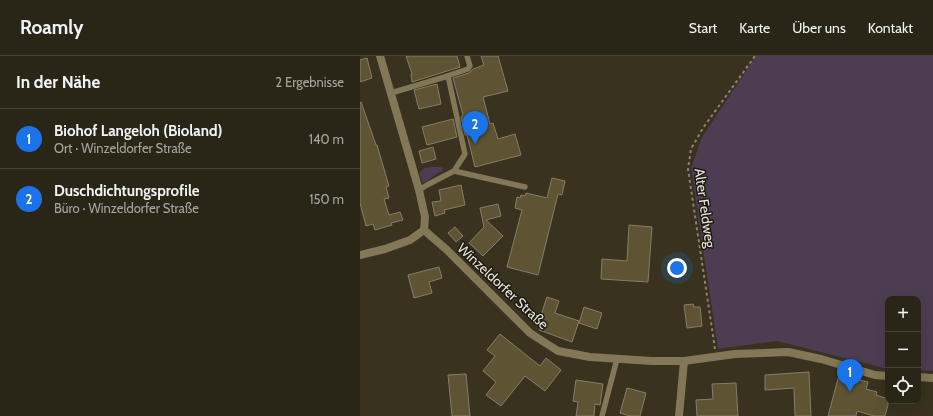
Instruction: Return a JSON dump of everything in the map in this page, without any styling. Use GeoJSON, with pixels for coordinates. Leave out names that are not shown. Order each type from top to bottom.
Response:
{"type":"FeatureCollection","features":[{"type":"Feature","properties":{"kind":"street"},"geometry":{"type":"LineString","coordinates":[[360,255],[385,250],[410,240],[424,230],[425,217],[419,190],[380,56]]}},
{"type":"Feature","properties":{"kind":"street","name":"Winzeldorfer Straße"},"geometry":{"type":"LineString","coordinates":[[424,230],[447,250],[530,333],[558,351],[590,357],[684,362],[735,354],[788,352],[821,359],[875,375],[885,376]]}},
{"type":"Feature","properties":{"kind":"street"},"geometry":{"type":"LineString","coordinates":[[679,416],[684,362]]}},
{"type":"Feature","properties":{"kind":"street"},"geometry":{"type":"LineString","coordinates":[[921,377],[933,378]]}},
{"type":"Feature","properties":{"kind":"lane"},"geometry":{"type":"LineString","coordinates":[[391,93],[468,69],[470,66],[467,56]]}},
{"type":"Feature","properties":{"kind":"lane"},"geometry":{"type":"LineString","coordinates":[[419,190],[454,172],[465,154],[447,76]]}},
{"type":"Feature","properties":{"kind":"lane"},"geometry":{"type":"LineString","coordinates":[[454,172],[525,186]]}},
{"type":"Feature","properties":{"kind":"lane"},"geometry":{"type":"LineString","coordinates":[[602,416],[617,359]]}},
{"type":"Feature","properties":{"kind":"path","name":"Alter Feldweg"},"geometry":{"type":"LineString","coordinates":[[716,357],[688,169],[691,149],[703,128],[755,56]]}},
{"type":"Feature","properties":{"kind":"shaded area"},"geometry":{"type":"Polygon","coordinates":[[[756,56],[933,56],[933,371],[921,370],[921,296],[885,296],[885,368],[777,341],[718,349],[691,168],[702,137],[756,56]]]}},
{"type":"Feature","properties":{"kind":"shaded area"},"geometry":{"type":"Polygon","coordinates":[[[428,168],[443,168],[442,171],[423,183],[419,174],[420,171],[428,168]]]}},
{"type":"Feature","properties":{"kind":"building"},"geometry":{"type":"Polygon","coordinates":[[[406,56],[457,56],[460,67],[412,82],[412,74],[406,56]]]}},
{"type":"Feature","properties":{"kind":"building"},"geometry":{"type":"Polygon","coordinates":[[[481,56],[498,56],[508,91],[483,97],[490,124],[493,123],[498,139],[515,134],[521,155],[475,167],[467,135],[465,135],[461,117],[463,115],[453,78],[469,73],[473,69],[484,65],[481,56]]]}},
{"type":"Feature","properties":{"kind":"building"},"geometry":{"type":"Polygon","coordinates":[[[367,58],[372,78],[360,82],[360,60],[367,58]]]}},
{"type":"Feature","properties":{"kind":"building"},"geometry":{"type":"Polygon","coordinates":[[[437,84],[441,104],[419,109],[414,90],[437,84]]]}},
{"type":"Feature","properties":{"kind":"building"},"geometry":{"type":"Polygon","coordinates":[[[361,102],[377,145],[389,186],[386,187],[389,198],[384,199],[389,215],[400,212],[403,220],[391,223],[392,225],[375,230],[373,224],[366,226],[360,203],[361,102]]]}},
{"type":"Feature","properties":{"kind":"building"},"geometry":{"type":"Polygon","coordinates":[[[453,119],[457,137],[427,145],[422,127],[453,119]]]}},
{"type":"Feature","properties":{"kind":"building"},"geometry":{"type":"Polygon","coordinates":[[[433,147],[436,159],[422,163],[419,151],[433,147]]]}},
{"type":"Feature","properties":{"kind":"building"},"geometry":{"type":"Polygon","coordinates":[[[552,178],[565,181],[562,195],[558,194],[538,275],[507,267],[522,210],[515,208],[517,197],[520,198],[521,195],[525,196],[526,193],[547,198],[552,178]]]}},
{"type":"Feature","properties":{"kind":"building"},"geometry":{"type":"Polygon","coordinates":[[[461,185],[465,205],[444,210],[445,213],[435,216],[432,202],[441,201],[439,190],[461,185]]]}},
{"type":"Feature","properties":{"kind":"building"},"geometry":{"type":"Polygon","coordinates":[[[498,204],[501,216],[486,220],[503,236],[483,256],[469,243],[484,227],[480,208],[498,204]]]}},
{"type":"Feature","properties":{"kind":"building"},"geometry":{"type":"Polygon","coordinates":[[[629,225],[652,227],[648,282],[601,279],[602,259],[627,261],[629,225]]]}},
{"type":"Feature","properties":{"kind":"building"},"geometry":{"type":"Polygon","coordinates":[[[455,227],[463,236],[456,242],[448,233],[455,227]]]}},
{"type":"Feature","properties":{"kind":"building"},"geometry":{"type":"Polygon","coordinates":[[[439,267],[442,278],[429,282],[432,293],[414,298],[408,275],[439,267]]]}},
{"type":"Feature","properties":{"kind":"building"},"geometry":{"type":"Polygon","coordinates":[[[547,297],[559,301],[555,313],[579,321],[572,342],[539,330],[544,316],[541,315],[547,297]]]}},
{"type":"Feature","properties":{"kind":"building"},"geometry":{"type":"Polygon","coordinates":[[[693,304],[694,307],[700,307],[702,326],[687,328],[684,305],[693,304]]]}},
{"type":"Feature","properties":{"kind":"building"},"geometry":{"type":"Polygon","coordinates":[[[584,307],[602,313],[597,329],[579,323],[584,307]]]}},
{"type":"Feature","properties":{"kind":"building"},"geometry":{"type":"Polygon","coordinates":[[[500,334],[540,366],[546,358],[561,370],[545,391],[525,376],[501,406],[486,395],[496,382],[483,371],[495,356],[487,350],[500,334]]]}},
{"type":"Feature","properties":{"kind":"building"},"geometry":{"type":"Polygon","coordinates":[[[809,372],[811,416],[795,416],[794,388],[765,390],[765,375],[809,372]]]}},
{"type":"Feature","properties":{"kind":"building"},"geometry":{"type":"Polygon","coordinates":[[[466,374],[470,416],[452,416],[448,375],[466,374]]]}},
{"type":"Feature","properties":{"kind":"building"},"geometry":{"type":"Polygon","coordinates":[[[839,375],[868,382],[866,389],[877,392],[876,395],[885,398],[885,404],[888,404],[885,416],[874,416],[857,411],[856,416],[828,416],[839,375]]]}},
{"type":"Feature","properties":{"kind":"building"},"geometry":{"type":"Polygon","coordinates":[[[576,380],[603,384],[600,405],[595,404],[594,416],[576,416],[578,402],[573,401],[576,380]]]}},
{"type":"Feature","properties":{"kind":"building"},"geometry":{"type":"Polygon","coordinates":[[[736,383],[738,416],[697,416],[696,400],[713,399],[712,384],[736,383]]]}},
{"type":"Feature","properties":{"kind":"building"},"geometry":{"type":"Polygon","coordinates":[[[627,388],[646,393],[640,416],[630,416],[620,413],[627,388]]]}},
{"type":"Feature","properties":{"kind":"place","name":"Duschdichtungsprofile"},"geometry":{"type":"Point","coordinates":[475,144]}},
{"type":"Feature","properties":{"kind":"place","name":"Biohof Langeloh (Bioland)"},"geometry":{"type":"Point","coordinates":[850,392]}}]}
